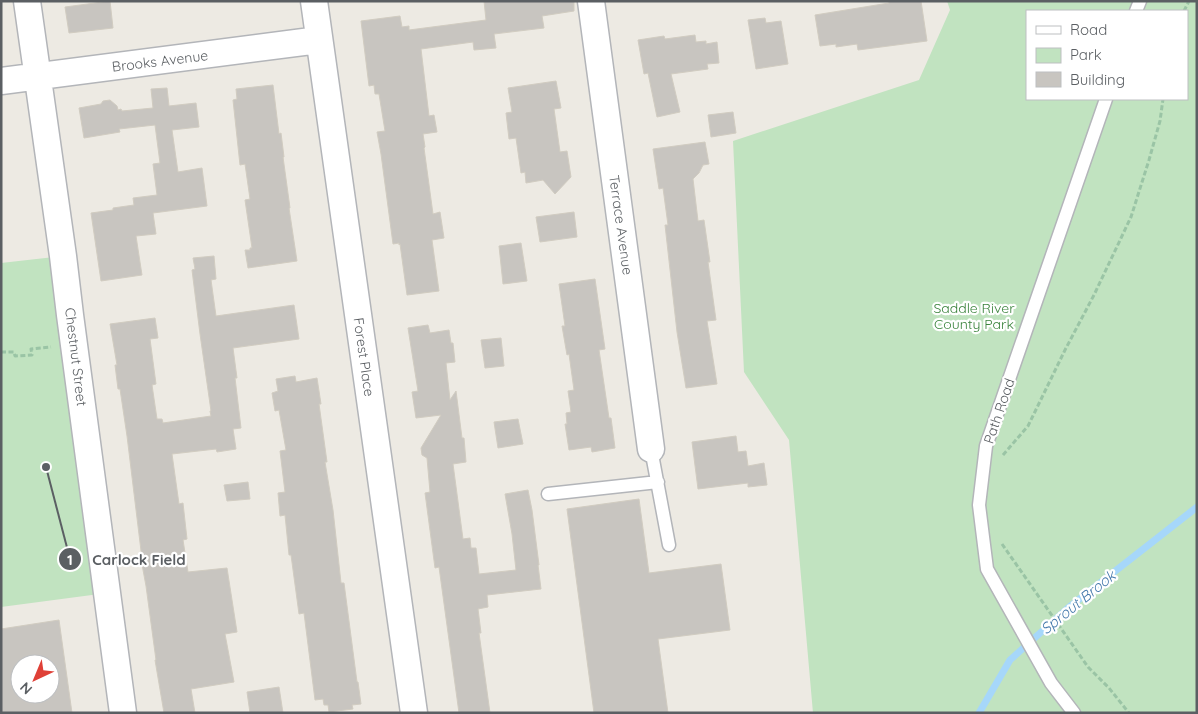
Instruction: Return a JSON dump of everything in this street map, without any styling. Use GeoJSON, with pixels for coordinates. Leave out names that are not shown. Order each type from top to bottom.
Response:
{"type":"FeatureCollection","features":[{"type":"Feature","properties":{"kind":"street","name":"Chestnut Street"},"geometry":{"type":"LineString","coordinates":[[27,1],[63,256],[123,713]]}},
{"type":"Feature","properties":{"kind":"street","name":"Forest Place"},"geometry":{"type":"LineString","coordinates":[[314,1],[414,713]]}},
{"type":"Feature","properties":{"kind":"street","name":"Terrace Avenue"},"geometry":{"type":"LineString","coordinates":[[591,1],[651,449]]}},
{"type":"Feature","properties":{"kind":"street","name":"Brooks Avenue"},"geometry":{"type":"LineString","coordinates":[[1,81],[319,40]]}},
{"type":"Feature","properties":{"kind":"lane","name":"Path Road"},"geometry":{"type":"LineString","coordinates":[[1074,713],[1051,683],[987,569],[979,505],[986,446],[1106,100]]}},
{"type":"Feature","properties":{"kind":"lane"},"geometry":{"type":"LineString","coordinates":[[651,449],[669,545]]}},
{"type":"Feature","properties":{"kind":"lane"},"geometry":{"type":"LineString","coordinates":[[548,494],[658,482]]}},
{"type":"Feature","properties":{"kind":"path"},"geometry":{"type":"LineString","coordinates":[[1002,457],[1028,426],[1094,295],[1130,217],[1160,121],[1163,100]]}},
{"type":"Feature","properties":{"kind":"path"},"geometry":{"type":"LineString","coordinates":[[1,352],[14,352],[15,356],[32,355],[31,349],[49,348],[74,341]]}},
{"type":"Feature","properties":{"kind":"path"},"geometry":{"type":"LineString","coordinates":[[1000,540],[1088,667],[1129,713]]}},
{"type":"Feature","properties":{"kind":"green space","name":"Saddle River County Park"},"geometry":{"type":"Polygon","coordinates":[[[947,1],[1197,1],[1197,713],[813,713],[789,440],[744,372],[733,141],[919,80],[950,10],[947,1]]]}},
{"type":"Feature","properties":{"kind":"green space"},"geometry":{"type":"Polygon","coordinates":[[[63,256],[107,593],[1,607],[1,263],[63,256]]]}},
{"type":"Feature","properties":{"kind":"building"},"geometry":{"type":"Polygon","coordinates":[[[110,1],[113,28],[69,33],[65,7],[110,1]]]}},
{"type":"Feature","properties":{"kind":"building"},"geometry":{"type":"Polygon","coordinates":[[[484,1],[574,1],[574,11],[542,16],[544,28],[494,34],[496,48],[474,50],[473,42],[421,49],[429,116],[434,115],[437,132],[423,134],[424,148],[433,214],[440,212],[444,238],[432,240],[439,291],[407,295],[400,244],[393,244],[377,132],[385,131],[379,94],[375,94],[374,85],[369,86],[361,21],[400,16],[402,27],[409,26],[409,30],[486,20],[484,1]]]}},
{"type":"Feature","properties":{"kind":"building"},"geometry":{"type":"Polygon","coordinates":[[[889,1],[921,1],[927,41],[858,50],[857,44],[836,47],[836,44],[820,46],[815,15],[889,3],[889,1]]]}},
{"type":"Feature","properties":{"kind":"building"},"geometry":{"type":"Polygon","coordinates":[[[765,18],[766,23],[781,21],[788,64],[756,69],[748,20],[765,18]]]}},
{"type":"Feature","properties":{"kind":"building"},"geometry":{"type":"Polygon","coordinates":[[[695,35],[696,42],[706,41],[706,44],[717,42],[719,63],[707,64],[708,69],[671,74],[680,112],[657,117],[648,73],[644,74],[638,40],[664,36],[665,39],[695,35]]]}},
{"type":"Feature","properties":{"kind":"building"},"geometry":{"type":"Polygon","coordinates":[[[556,81],[561,108],[554,109],[560,152],[567,151],[571,177],[555,194],[543,180],[526,183],[525,172],[521,173],[516,138],[509,139],[506,113],[512,112],[508,88],[556,81]]]}},
{"type":"Feature","properties":{"kind":"building"},"geometry":{"type":"Polygon","coordinates":[[[273,85],[297,261],[248,268],[245,250],[252,248],[245,200],[250,199],[245,164],[240,165],[233,100],[237,99],[236,89],[273,85]]]}},
{"type":"Feature","properties":{"kind":"building"},"geometry":{"type":"Polygon","coordinates":[[[167,88],[169,106],[196,103],[199,127],[172,130],[178,172],[202,168],[207,206],[153,213],[156,234],[136,236],[142,275],[101,281],[91,213],[134,205],[133,198],[157,195],[153,164],[160,163],[155,125],[119,129],[120,132],[84,138],[79,108],[101,104],[103,101],[110,100],[117,106],[118,110],[121,109],[122,111],[153,108],[151,89],[167,88]]]}},
{"type":"Feature","properties":{"kind":"building"},"geometry":{"type":"Polygon","coordinates":[[[733,112],[736,133],[711,137],[708,115],[733,112]]]}},
{"type":"Feature","properties":{"kind":"building"},"geometry":{"type":"Polygon","coordinates":[[[705,142],[709,164],[703,165],[693,179],[698,221],[704,220],[710,262],[708,262],[716,320],[707,321],[717,384],[686,388],[677,332],[665,225],[668,225],[663,188],[659,189],[653,149],[705,142]]]}},
{"type":"Feature","properties":{"kind":"building"},"geometry":{"type":"Polygon","coordinates":[[[574,212],[577,237],[540,242],[536,217],[574,212]]]}},
{"type":"Feature","properties":{"kind":"building"},"geometry":{"type":"Polygon","coordinates":[[[521,243],[527,281],[503,284],[499,246],[521,243]]]}},
{"type":"Feature","properties":{"kind":"building"},"geometry":{"type":"Polygon","coordinates":[[[214,256],[216,279],[211,280],[216,316],[294,305],[299,339],[233,348],[241,428],[233,429],[236,449],[217,452],[216,449],[172,454],[179,504],[183,503],[187,539],[183,540],[188,572],[227,568],[237,632],[225,634],[234,682],[191,689],[195,713],[164,713],[155,660],[127,436],[120,389],[118,389],[115,365],[117,365],[110,324],[155,318],[158,338],[150,339],[156,384],[152,385],[157,419],[162,419],[163,423],[211,416],[192,270],[195,269],[193,258],[214,256]]]}},
{"type":"Feature","properties":{"kind":"building"},"geometry":{"type":"Polygon","coordinates":[[[595,279],[605,349],[599,350],[615,448],[592,452],[591,447],[569,450],[565,424],[567,424],[566,413],[571,412],[568,391],[574,390],[569,354],[567,355],[562,326],[565,326],[559,284],[595,279]]]}},
{"type":"Feature","properties":{"kind":"building"},"geometry":{"type":"Polygon","coordinates":[[[428,325],[430,333],[449,330],[451,343],[453,343],[455,362],[446,363],[450,400],[456,391],[466,462],[453,464],[463,539],[470,538],[471,548],[476,548],[479,574],[516,570],[505,494],[528,490],[532,510],[541,589],[487,595],[488,607],[478,609],[481,633],[479,633],[490,713],[459,713],[439,567],[435,568],[425,493],[430,492],[427,458],[422,455],[421,448],[441,415],[416,418],[412,392],[418,391],[408,328],[428,325]]]}},
{"type":"Feature","properties":{"kind":"building"},"geometry":{"type":"Polygon","coordinates":[[[501,338],[504,366],[485,368],[481,340],[501,338]]]}},
{"type":"Feature","properties":{"kind":"building"},"geometry":{"type":"Polygon","coordinates":[[[295,376],[296,382],[317,378],[327,462],[325,462],[333,510],[341,583],[344,583],[361,704],[352,705],[353,709],[329,712],[328,705],[324,705],[323,699],[315,700],[304,613],[299,614],[291,555],[289,555],[285,515],[280,516],[278,493],[285,492],[280,451],[286,450],[279,410],[275,411],[272,393],[278,391],[276,379],[295,376]]]}},
{"type":"Feature","properties":{"kind":"building"},"geometry":{"type":"Polygon","coordinates":[[[518,419],[523,444],[498,448],[494,422],[518,419]]]}},
{"type":"Feature","properties":{"kind":"building"},"geometry":{"type":"Polygon","coordinates":[[[736,436],[738,452],[746,451],[748,466],[764,463],[767,485],[748,487],[748,483],[698,489],[692,442],[736,436]]]}},
{"type":"Feature","properties":{"kind":"building"},"geometry":{"type":"Polygon","coordinates":[[[248,482],[250,499],[227,501],[224,485],[248,482]]]}},
{"type":"Feature","properties":{"kind":"building"},"geometry":{"type":"Polygon","coordinates":[[[639,499],[649,573],[721,564],[730,630],[658,639],[668,713],[594,713],[567,509],[639,499]]]}},
{"type":"Feature","properties":{"kind":"building"},"geometry":{"type":"Polygon","coordinates":[[[59,620],[72,713],[1,713],[1,629],[59,620]]]}},
{"type":"Feature","properties":{"kind":"building"},"geometry":{"type":"Polygon","coordinates":[[[279,687],[283,713],[250,713],[247,692],[279,687]]]}},
{"type":"Feature","properties":{"kind":"waterway","name":"Sprout Brook"},"geometry":{"type":"LineString","coordinates":[[979,713],[1010,660],[1068,608],[1197,507]]}},
{"type":"Feature","properties":{"kind":"place","name":"Carlock Field"},"geometry":{"type":"Point","coordinates":[46,467]}}]}
